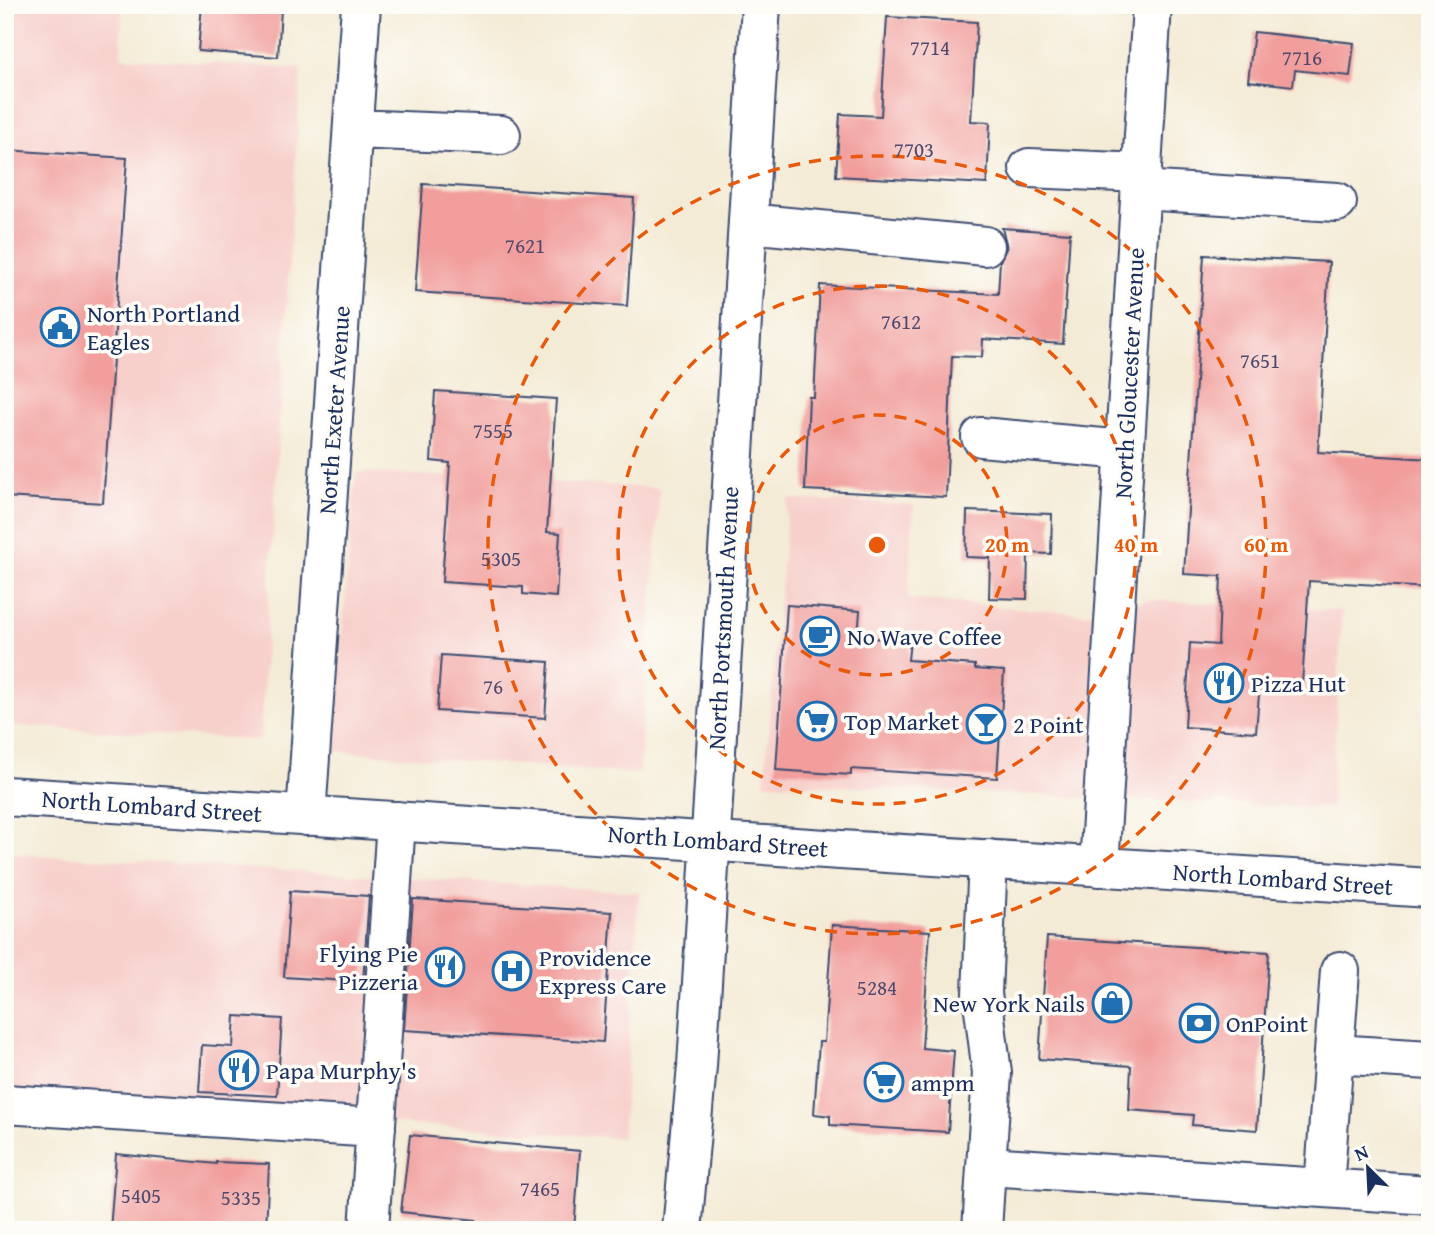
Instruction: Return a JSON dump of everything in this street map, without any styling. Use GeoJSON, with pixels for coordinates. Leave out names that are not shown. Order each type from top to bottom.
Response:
{"type":"FeatureCollection","features":[{"type":"Feature","properties":{"kind":"street","name":"North Exeter Avenue"},"geometry":{"type":"LineString","coordinates":[[306,816],[361,5]]}},
{"type":"Feature","properties":{"kind":"street","name":"North Portsmouth Avenue"},"geometry":{"type":"LineString","coordinates":[[682,1230],[697,1066],[761,5]]}},
{"type":"Feature","properties":{"kind":"street","name":"North Gloucester Avenue"},"geometry":{"type":"LineString","coordinates":[[1099,867],[1152,5]]}},
{"type":"Feature","properties":{"kind":"street"},"geometry":{"type":"LineString","coordinates":[[353,129],[501,135]]}},
{"type":"Feature","properties":{"kind":"street"},"geometry":{"type":"LineString","coordinates":[[1028,168],[1337,202]]}},
{"type":"Feature","properties":{"kind":"street"},"geometry":{"type":"LineString","coordinates":[[748,223],[985,246]]}},
{"type":"Feature","properties":{"kind":"street"},"geometry":{"type":"LineString","coordinates":[[981,437],[1125,450]]}},
{"type":"Feature","properties":{"kind":"street","name":"North Lombard Street"},"geometry":{"type":"LineString","coordinates":[[5,796],[1430,888]]}},
{"type":"Feature","properties":{"kind":"street"},"geometry":{"type":"LineString","coordinates":[[369,1230],[396,821]]}},
{"type":"Feature","properties":{"kind":"street"},"geometry":{"type":"LineString","coordinates":[[982,1230],[992,1073],[982,993],[988,859]]}},
{"type":"Feature","properties":{"kind":"street"},"geometry":{"type":"LineString","coordinates":[[1324,1188],[1340,971]]}},
{"type":"Feature","properties":{"kind":"street"},"geometry":{"type":"LineString","coordinates":[[1334,1054],[1430,1060]]}},
{"type":"Feature","properties":{"kind":"street"},"geometry":{"type":"LineString","coordinates":[[5,1104],[376,1128]]}},
{"type":"Feature","properties":{"kind":"street"},"geometry":{"type":"LineString","coordinates":[[987,1166],[1430,1195]]}},
{"type":"Feature","properties":{"kind":"shaded area"},"geometry":{"type":"Polygon","coordinates":[[[5,5],[122,5],[121,57],[301,69],[260,740],[5,725],[5,5]]]}},
{"type":"Feature","properties":{"kind":"shaded area"},"geometry":{"type":"Polygon","coordinates":[[[356,472],[660,488],[639,774],[332,751],[356,472]]]}},
{"type":"Feature","properties":{"kind":"shaded area"},"geometry":{"type":"Polygon","coordinates":[[[788,499],[914,505],[908,599],[1086,614],[1149,600],[1342,611],[1331,808],[764,783],[788,499]]]}},
{"type":"Feature","properties":{"kind":"shaded area"},"geometry":{"type":"Polygon","coordinates":[[[5,853],[639,892],[622,1138],[5,1099],[5,853]]]}},
{"type":"Feature","properties":{"kind":"building"},"geometry":{"type":"Polygon","coordinates":[[[202,5],[281,9],[278,57],[198,51],[202,5]]]}},
{"type":"Feature","properties":{"kind":"building"},"geometry":{"type":"Polygon","coordinates":[[[887,17],[977,22],[971,121],[990,122],[987,184],[836,176],[840,114],[881,116],[887,17]]]}},
{"type":"Feature","properties":{"kind":"building"},"geometry":{"type":"Polygon","coordinates":[[[1254,32],[1354,43],[1350,76],[1295,70],[1293,86],[1248,81],[1254,32]]]}},
{"type":"Feature","properties":{"kind":"building","name":"North Portland Eagles"},"geometry":{"type":"Polygon","coordinates":[[[5,150],[127,158],[103,503],[5,497],[5,150]]]}},
{"type":"Feature","properties":{"kind":"building"},"geometry":{"type":"Polygon","coordinates":[[[423,184],[634,198],[627,306],[415,292],[423,184]]]}},
{"type":"Feature","properties":{"kind":"building"},"geometry":{"type":"Polygon","coordinates":[[[1002,228],[1070,233],[1063,344],[983,339],[982,357],[952,356],[946,497],[805,490],[809,397],[814,397],[820,285],[998,294],[1000,261],[1007,247],[1002,228]]]}},
{"type":"Feature","properties":{"kind":"building"},"geometry":{"type":"Polygon","coordinates":[[[1204,255],[1329,262],[1318,452],[1430,459],[1430,588],[1309,581],[1302,684],[1260,682],[1256,732],[1185,727],[1190,643],[1218,645],[1221,576],[1184,574],[1204,255]]]}},
{"type":"Feature","properties":{"kind":"building"},"geometry":{"type":"Polygon","coordinates":[[[435,391],[556,399],[547,532],[560,533],[556,597],[523,594],[523,587],[442,582],[450,463],[431,461],[435,391]]]}},
{"type":"Feature","properties":{"kind":"building"},"geometry":{"type":"Polygon","coordinates":[[[967,511],[1052,514],[1051,554],[1028,553],[1027,599],[989,598],[990,558],[966,557],[967,511]]]}},
{"type":"Feature","properties":{"kind":"building"},"geometry":{"type":"Polygon","coordinates":[[[787,605],[860,611],[858,637],[910,641],[908,660],[975,665],[975,669],[1004,671],[997,778],[851,769],[851,775],[776,770],[787,605]]]}},
{"type":"Feature","properties":{"kind":"building"},"geometry":{"type":"Polygon","coordinates":[[[441,655],[549,662],[545,718],[437,711],[441,655]]]}},
{"type":"Feature","properties":{"kind":"building"},"geometry":{"type":"Polygon","coordinates":[[[290,891],[369,896],[363,982],[284,977],[290,891]]]}},
{"type":"Feature","properties":{"kind":"building"},"geometry":{"type":"Polygon","coordinates":[[[413,899],[612,912],[603,1042],[404,1030],[413,899]]]}},
{"type":"Feature","properties":{"kind":"building"},"geometry":{"type":"Polygon","coordinates":[[[832,925],[930,931],[922,1048],[954,1051],[948,1132],[830,1125],[830,1116],[814,1114],[819,1042],[824,1042],[832,925]]]}},
{"type":"Feature","properties":{"kind":"building","name":"OnPoint"},"geometry":{"type":"Polygon","coordinates":[[[1047,937],[1269,952],[1257,1130],[1192,1125],[1193,1115],[1129,1110],[1131,1066],[1039,1059],[1047,937]]]}},
{"type":"Feature","properties":{"kind":"building","name":"Papa Murphy's"},"geometry":{"type":"Polygon","coordinates":[[[235,1016],[282,1019],[277,1096],[199,1092],[202,1045],[233,1047],[235,1016]]]}},
{"type":"Feature","properties":{"kind":"building"},"geometry":{"type":"Polygon","coordinates":[[[410,1135],[580,1151],[574,1230],[475,1228],[476,1220],[401,1212],[410,1135]]]}},
{"type":"Feature","properties":{"kind":"building"},"geometry":{"type":"Polygon","coordinates":[[[116,1154],[216,1164],[269,1164],[266,1230],[110,1230],[116,1154]]]}},
{"type":"Feature","properties":{"kind":"place","name":"North Portland Eagles"},"geometry":{"type":"Point","coordinates":[60,327]}},
{"type":"Feature","properties":{"kind":"place","name":"No Wave Coffee"},"geometry":{"type":"Point","coordinates":[820,636]}},
{"type":"Feature","properties":{"kind":"place","name":"Pizza Hut"},"geometry":{"type":"Point","coordinates":[1224,683]}},
{"type":"Feature","properties":{"kind":"place","name":"Top Market"},"geometry":{"type":"Point","coordinates":[817,721]}},
{"type":"Feature","properties":{"kind":"place","name":"2 Point"},"geometry":{"type":"Point","coordinates":[986,724]}},
{"type":"Feature","properties":{"kind":"place","name":"Flying Pie Pizzeria"},"geometry":{"type":"Point","coordinates":[445,967]}},
{"type":"Feature","properties":{"kind":"place","name":"Providence Express Care"},"geometry":{"type":"Point","coordinates":[512,971]}},
{"type":"Feature","properties":{"kind":"place","name":"New York Nails"},"geometry":{"type":"Point","coordinates":[1112,1003]}},
{"type":"Feature","properties":{"kind":"place","name":"OnPoint"},"geometry":{"type":"Point","coordinates":[1199,1023]}},
{"type":"Feature","properties":{"kind":"place","name":"Papa Murphy's"},"geometry":{"type":"Point","coordinates":[239,1070]}},
{"type":"Feature","properties":{"kind":"place","name":"ampm"},"geometry":{"type":"Point","coordinates":[884,1082]}}]}
